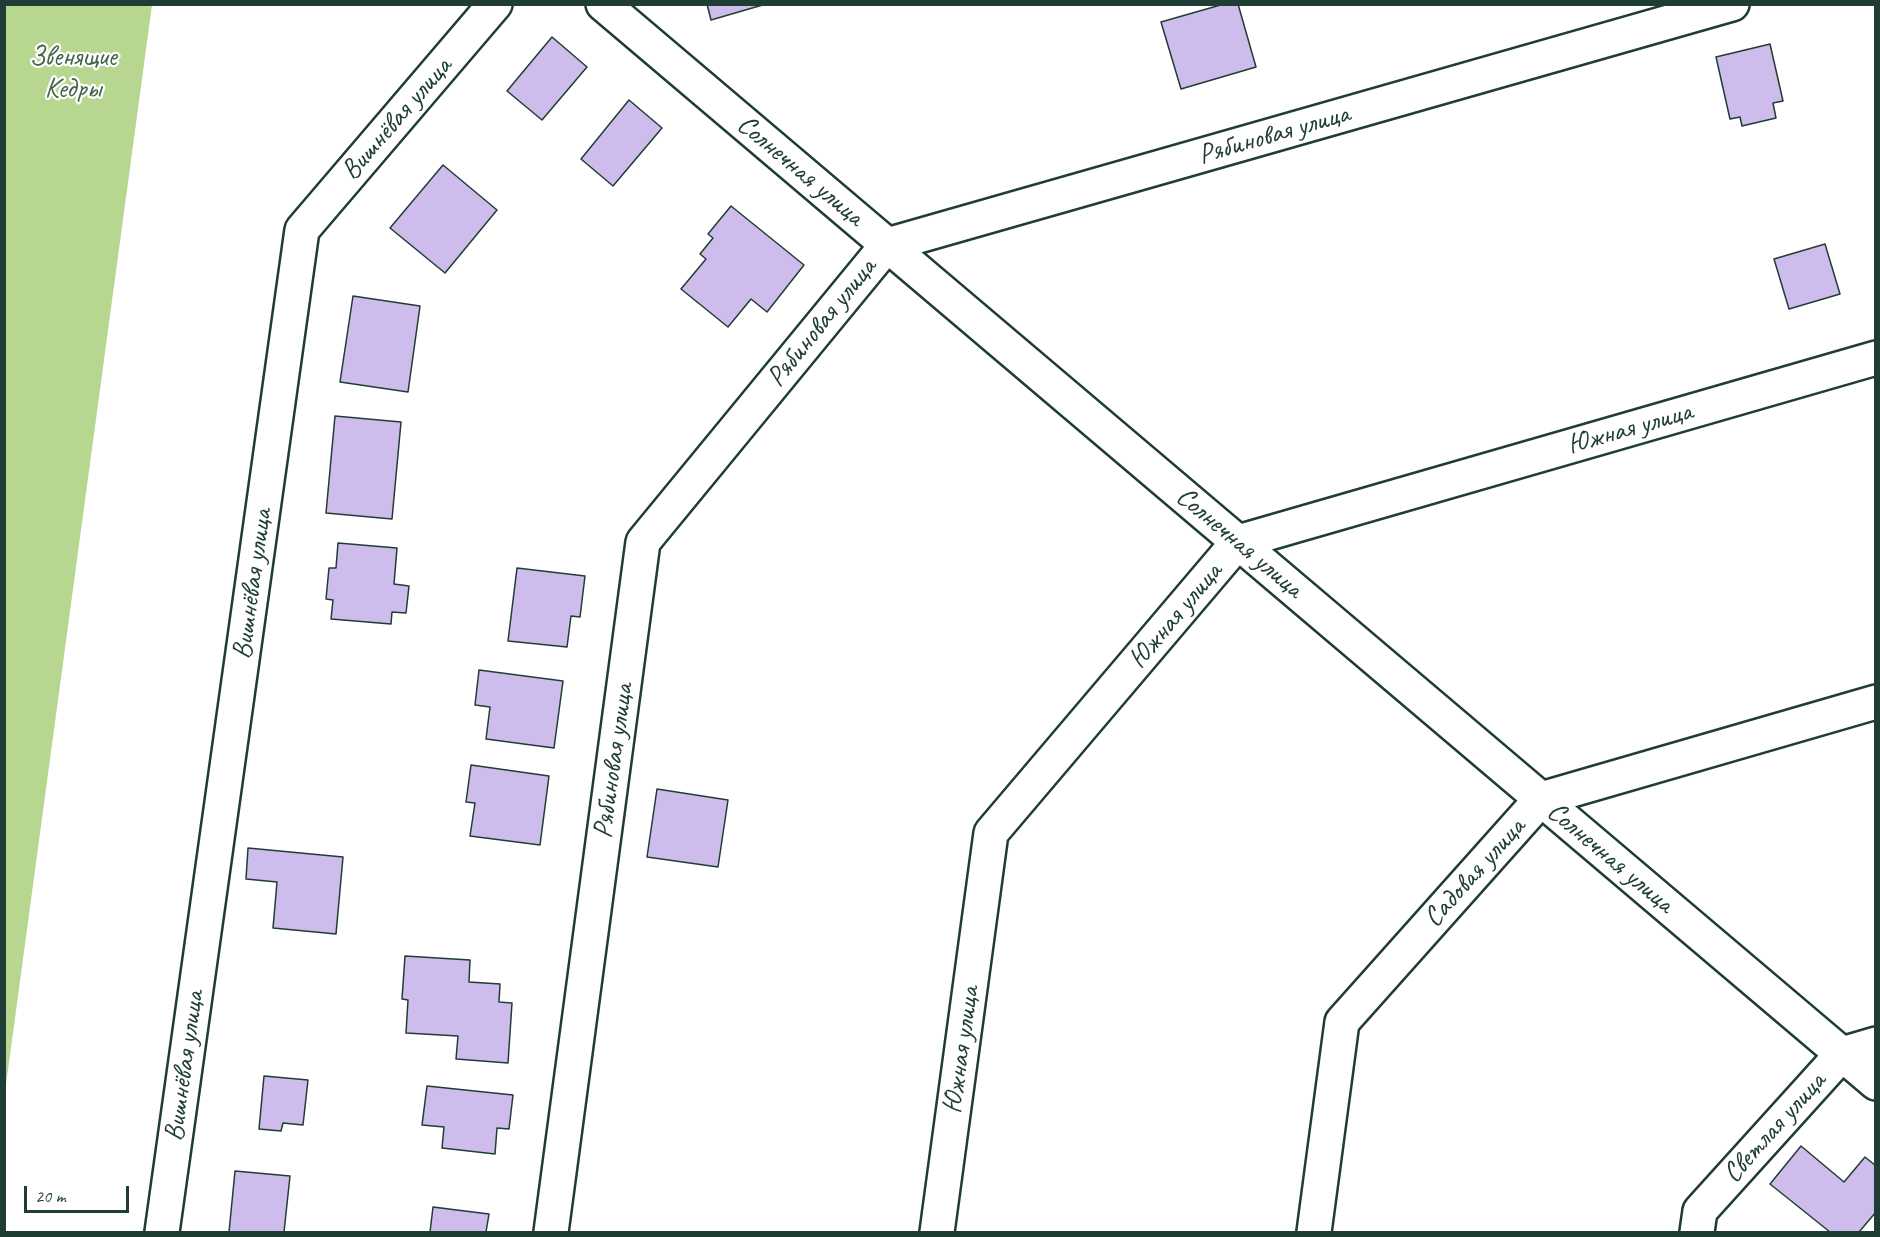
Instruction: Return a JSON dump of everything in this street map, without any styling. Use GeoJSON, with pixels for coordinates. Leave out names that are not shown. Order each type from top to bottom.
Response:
{"type":"FeatureCollection","features":[{"type":"Feature","properties":{"kind":"street","name":"Вишнёвая улица"},"geometry":{"type":"LineString","coordinates":[[162,1233],[302,230],[495,4]]}},
{"type":"Feature","properties":{"kind":"street","name":"Солнечная улица"},"geometry":{"type":"LineString","coordinates":[[603,4],[1875,1083]]}},
{"type":"Feature","properties":{"kind":"street","name":"Рябиновая улица"},"geometry":{"type":"LineString","coordinates":[[551,1233],[643,542],[886,245],[1732,4]]}},
{"type":"Feature","properties":{"kind":"street","name":"Южная улица"},"geometry":{"type":"LineString","coordinates":[[937,1233],[991,833],[1239,542],[1875,358]]}},
{"type":"Feature","properties":{"kind":"street","name":"Садовая улица"},"geometry":{"type":"LineString","coordinates":[[1314,1233],[1342,1022],[1541,799],[1875,702]]}},
{"type":"Feature","properties":{"kind":"street","name":"Светлая улица"},"geometry":{"type":"LineString","coordinates":[[1697,1233],[1700,1211],[1842,1054],[1875,1044]]}},
{"type":"Feature","properties":{"kind":"green space","name":"Звенящие Кедры"},"geometry":{"type":"Polygon","coordinates":[[[4,5],[152,5],[5,1092],[4,5]]]}},
{"type":"Feature","properties":{"kind":"building"},"geometry":{"type":"Polygon","coordinates":[[[707,4],[766,4],[711,20],[707,4]]]}},
{"type":"Feature","properties":{"kind":"building"},"geometry":{"type":"Polygon","coordinates":[[[1224,4],[1238,4],[1256,67],[1181,89],[1161,22],[1224,4]]]}},
{"type":"Feature","properties":{"kind":"building"},"geometry":{"type":"Polygon","coordinates":[[[552,37],[587,67],[542,120],[507,91],[552,37]]]}},
{"type":"Feature","properties":{"kind":"building"},"geometry":{"type":"Polygon","coordinates":[[[1770,44],[1783,101],[1773,103],[1776,118],[1742,126],[1740,117],[1730,119],[1716,57],[1770,44]]]}},
{"type":"Feature","properties":{"kind":"building"},"geometry":{"type":"Polygon","coordinates":[[[629,100],[662,128],[613,186],[581,159],[629,100]]]}},
{"type":"Feature","properties":{"kind":"building"},"geometry":{"type":"Polygon","coordinates":[[[443,165],[497,210],[445,273],[390,228],[443,165]]]}},
{"type":"Feature","properties":{"kind":"building"},"geometry":{"type":"Polygon","coordinates":[[[731,206],[804,265],[767,312],[751,299],[728,327],[681,289],[706,259],[700,254],[713,238],[708,234],[731,206]]]}},
{"type":"Feature","properties":{"kind":"building"},"geometry":{"type":"Polygon","coordinates":[[[1825,244],[1840,294],[1789,309],[1774,259],[1825,244]]]}},
{"type":"Feature","properties":{"kind":"building"},"geometry":{"type":"Polygon","coordinates":[[[353,296],[420,306],[408,392],[340,382],[353,296]]]}},
{"type":"Feature","properties":{"kind":"building"},"geometry":{"type":"Polygon","coordinates":[[[335,416],[401,422],[392,519],[326,513],[335,416]]]}},
{"type":"Feature","properties":{"kind":"building"},"geometry":{"type":"Polygon","coordinates":[[[338,543],[397,548],[394,584],[409,586],[406,613],[392,612],[391,624],[331,619],[333,600],[326,599],[329,568],[336,568],[338,543]]]}},
{"type":"Feature","properties":{"kind":"building"},"geometry":{"type":"Polygon","coordinates":[[[517,568],[585,576],[580,617],[571,616],[567,647],[508,641],[517,568]]]}},
{"type":"Feature","properties":{"kind":"building"},"geometry":{"type":"Polygon","coordinates":[[[479,670],[563,681],[554,748],[486,739],[490,707],[475,705],[479,670]]]}},
{"type":"Feature","properties":{"kind":"building"},"geometry":{"type":"Polygon","coordinates":[[[471,765],[549,776],[540,845],[470,836],[475,803],[466,802],[471,765]]]}},
{"type":"Feature","properties":{"kind":"building"},"geometry":{"type":"Polygon","coordinates":[[[657,789],[728,800],[718,867],[647,857],[657,789]]]}},
{"type":"Feature","properties":{"kind":"building"},"geometry":{"type":"Polygon","coordinates":[[[248,848],[343,857],[336,934],[273,928],[277,882],[246,879],[248,848]]]}},
{"type":"Feature","properties":{"kind":"building"},"geometry":{"type":"Polygon","coordinates":[[[405,956],[470,960],[469,982],[500,984],[499,1002],[512,1003],[508,1063],[456,1059],[458,1036],[406,1033],[408,1000],[402,999],[405,956]]]}},
{"type":"Feature","properties":{"kind":"building"},"geometry":{"type":"Polygon","coordinates":[[[264,1076],[308,1080],[303,1125],[283,1123],[281,1131],[259,1129],[264,1076]]]}},
{"type":"Feature","properties":{"kind":"building"},"geometry":{"type":"Polygon","coordinates":[[[427,1086],[513,1095],[509,1129],[497,1128],[495,1154],[442,1148],[444,1127],[422,1125],[427,1086]]]}},
{"type":"Feature","properties":{"kind":"building"},"geometry":{"type":"Polygon","coordinates":[[[1801,1146],[1844,1182],[1865,1157],[1876,1166],[1876,1212],[1859,1232],[1830,1232],[1770,1184],[1801,1146]]]}},
{"type":"Feature","properties":{"kind":"building"},"geometry":{"type":"Polygon","coordinates":[[[235,1171],[290,1176],[284,1232],[229,1232],[235,1171]]]}},
{"type":"Feature","properties":{"kind":"building"},"geometry":{"type":"Polygon","coordinates":[[[433,1207],[489,1214],[486,1232],[430,1232],[433,1207]]]}}]}
